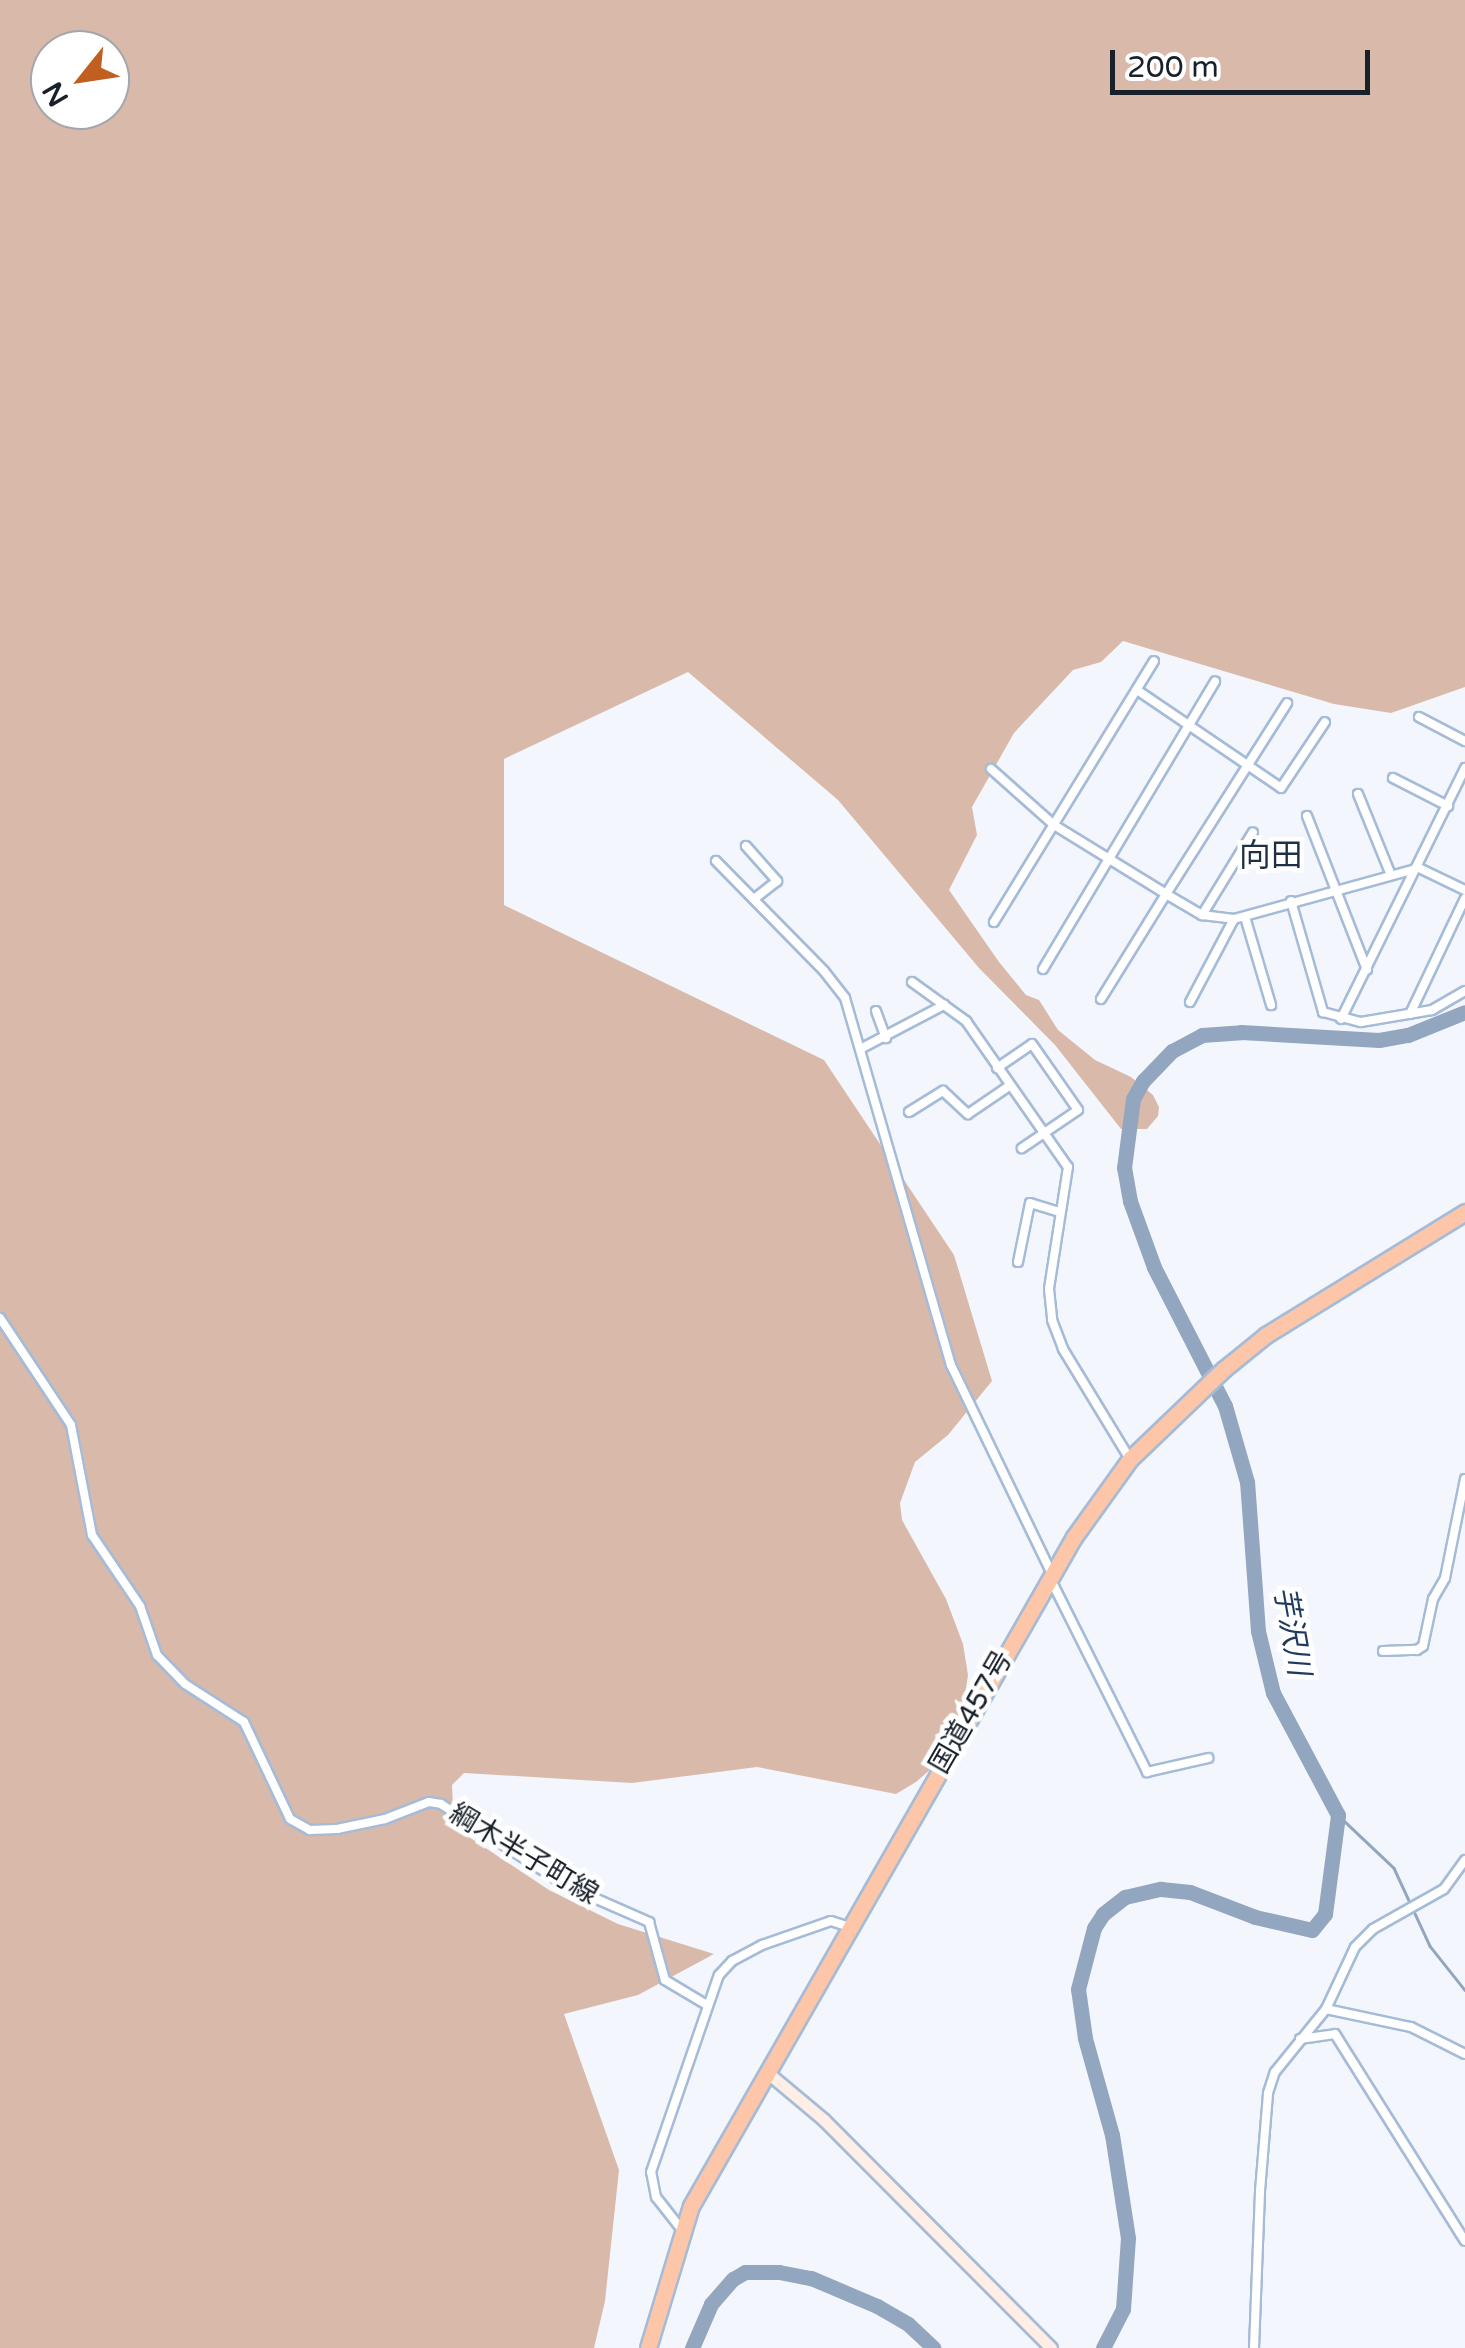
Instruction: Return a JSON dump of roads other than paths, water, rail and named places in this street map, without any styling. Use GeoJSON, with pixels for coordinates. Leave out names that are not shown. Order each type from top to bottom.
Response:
{"type":"FeatureCollection","features":[{"type":"Feature","properties":{"kind":"highway","name":"国道457号"},"geometry":{"type":"LineString","coordinates":[[648,2348],[682,2230],[722,2147],[768,2073],[1050,1574],[1130,1459],[1184,1402],[1266,1335],[1465,1212]]}},
{"type":"Feature","properties":{"kind":"street"},"geometry":{"type":"LineString","coordinates":[[994,922],[1154,661]]}},
{"type":"Feature","properties":{"kind":"street"},"geometry":{"type":"LineString","coordinates":[[1043,969],[1215,682]]}},
{"type":"Feature","properties":{"kind":"street"},"geometry":{"type":"LineString","coordinates":[[1136,690],[1281,788],[1324,722]]}},
{"type":"Feature","properties":{"kind":"street"},"geometry":{"type":"LineString","coordinates":[[1101,999],[1286,704]]}},
{"type":"Feature","properties":{"kind":"street"},"geometry":{"type":"LineString","coordinates":[[1419,717],[1465,742]]}},
{"type":"Feature","properties":{"kind":"street"},"geometry":{"type":"LineString","coordinates":[[1342,1019],[1465,768]]}},
{"type":"Feature","properties":{"kind":"street"},"geometry":{"type":"LineString","coordinates":[[991,769],[1054,824],[1202,915],[1245,917],[1390,873],[1419,868],[1465,890]]}},
{"type":"Feature","properties":{"kind":"street"},"geometry":{"type":"LineString","coordinates":[[1393,778],[1448,806]]}},
{"type":"Feature","properties":{"kind":"street"},"geometry":{"type":"LineString","coordinates":[[1358,794],[1390,873]]}},
{"type":"Feature","properties":{"kind":"street"},"geometry":{"type":"LineString","coordinates":[[1308,816],[1367,970]]}},
{"type":"Feature","properties":{"kind":"street"},"geometry":{"type":"LineString","coordinates":[[1202,915],[1253,832]]}},
{"type":"Feature","properties":{"kind":"street"},"geometry":{"type":"LineString","coordinates":[[746,846],[777,880],[754,899]]}},
{"type":"Feature","properties":{"kind":"street"},"geometry":{"type":"LineString","coordinates":[[716,861],[836,983],[862,1048],[951,1365],[1147,1772],[1208,1758]]}},
{"type":"Feature","properties":{"kind":"street"},"geometry":{"type":"LineString","coordinates":[[1410,1014],[1465,898]]}},
{"type":"Feature","properties":{"kind":"street"},"geometry":{"type":"LineString","coordinates":[[1291,901],[1324,1012],[1351,1023],[1410,1014],[1432,1010],[1465,990]]}},
{"type":"Feature","properties":{"kind":"street"},"geometry":{"type":"LineString","coordinates":[[1245,917],[1271,1004]]}},
{"type":"Feature","properties":{"kind":"street"},"geometry":{"type":"LineString","coordinates":[[1190,1002],[1234,919]]}},
{"type":"Feature","properties":{"kind":"street"},"geometry":{"type":"LineString","coordinates":[[912,982],[966,1021],[1068,1167],[1058,1212],[1049,1290],[1052,1320],[1063,1349],[1130,1459]]}},
{"type":"Feature","properties":{"kind":"street"},"geometry":{"type":"LineString","coordinates":[[862,1048],[944,1005]]}},
{"type":"Feature","properties":{"kind":"street"},"geometry":{"type":"LineString","coordinates":[[908,1007],[916,1020]]}},
{"type":"Feature","properties":{"kind":"street"},"geometry":{"type":"LineString","coordinates":[[876,1011],[886,1038]]}},
{"type":"Feature","properties":{"kind":"street"},"geometry":{"type":"LineString","coordinates":[[997,1068],[1032,1044],[1078,1110],[1022,1148]]}},
{"type":"Feature","properties":{"kind":"street"},"geometry":{"type":"LineString","coordinates":[[909,1112],[943,1091],[964,1114],[972,1113],[1009,1086]]}},
{"type":"Feature","properties":{"kind":"street"},"geometry":{"type":"LineString","coordinates":[[1018,1262],[1030,1204],[1058,1212]]}},
{"type":"Feature","properties":{"kind":"street","name":"綱木半子町線"},"geometry":{"type":"LineString","coordinates":[[0,1318],[71,1425],[92,1536],[140,1606],[157,1655],[185,1684],[244,1722],[290,1819],[310,1830],[337,1829],[385,1819],[429,1802],[441,1804],[567,1886],[649,1922],[665,1980],[707,2005]]}},
{"type":"Feature","properties":{"kind":"street"},"geometry":{"type":"LineString","coordinates":[[1383,1651],[1418,1650],[1424,1646],[1433,1599],[1445,1578],[1465,1479]]}},
{"type":"Feature","properties":{"kind":"street"},"geometry":{"type":"LineString","coordinates":[[1254,2348],[1268,2094],[1279,2064],[1326,2009],[1355,1947],[1373,1929],[1420,1904],[1456,1877],[1465,1860]]}},
{"type":"Feature","properties":{"kind":"street"},"geometry":{"type":"LineString","coordinates":[[682,2230],[656,2197],[650,2172],[707,2005],[725,1966],[742,1954],[831,1921],[849,1928]]}},
{"type":"Feature","properties":{"kind":"street"},"geometry":{"type":"LineString","coordinates":[[1326,2009],[1422,2031],[1465,2054]]}},
{"type":"Feature","properties":{"kind":"street"},"geometry":{"type":"LineString","coordinates":[[1300,2039],[1335,2034],[1465,2241]]}},
{"type":"Feature","properties":{"kind":"street"},"geometry":{"type":"LineString","coordinates":[[768,2073],[822,2118],[1051,2348]]}},
{"type":"Feature","properties":{"kind":"waterway","name":"芋沢川"},"geometry":{"type":"LineString","coordinates":[[1103,2348],[1123,2309],[1128,2238],[1112,2135],[1085,2038],[1078,1989],[1094,1928],[1103,1914],[1125,1897],[1161,1889],[1190,1892],[1255,1917],[1312,1930],[1325,1914],[1338,1815],[1273,1693],[1258,1631],[1247,1482],[1225,1406],[1154,1267],[1130,1201],[1124,1168],[1133,1099],[1143,1081],[1172,1051],[1202,1035],[1241,1032],[1379,1040],[1408,1035],[1465,1012]]}},
{"type":"Feature","properties":{"kind":"waterway"},"geometry":{"type":"LineString","coordinates":[[1338,1815],[1394,1868],[1430,1946],[1465,1990]]}},
{"type":"Feature","properties":{"kind":"waterway","name":"芋沢川"},"geometry":{"type":"LineString","coordinates":[[692,2348],[711,2304],[733,2279],[745,2272],[779,2272],[811,2278],[877,2306],[908,2324],[934,2348]]}},
{"type":"Feature","properties":{"kind":"district","name":"向田"},"geometry":{"type":"Point","coordinates":[1271,856]}}]}
